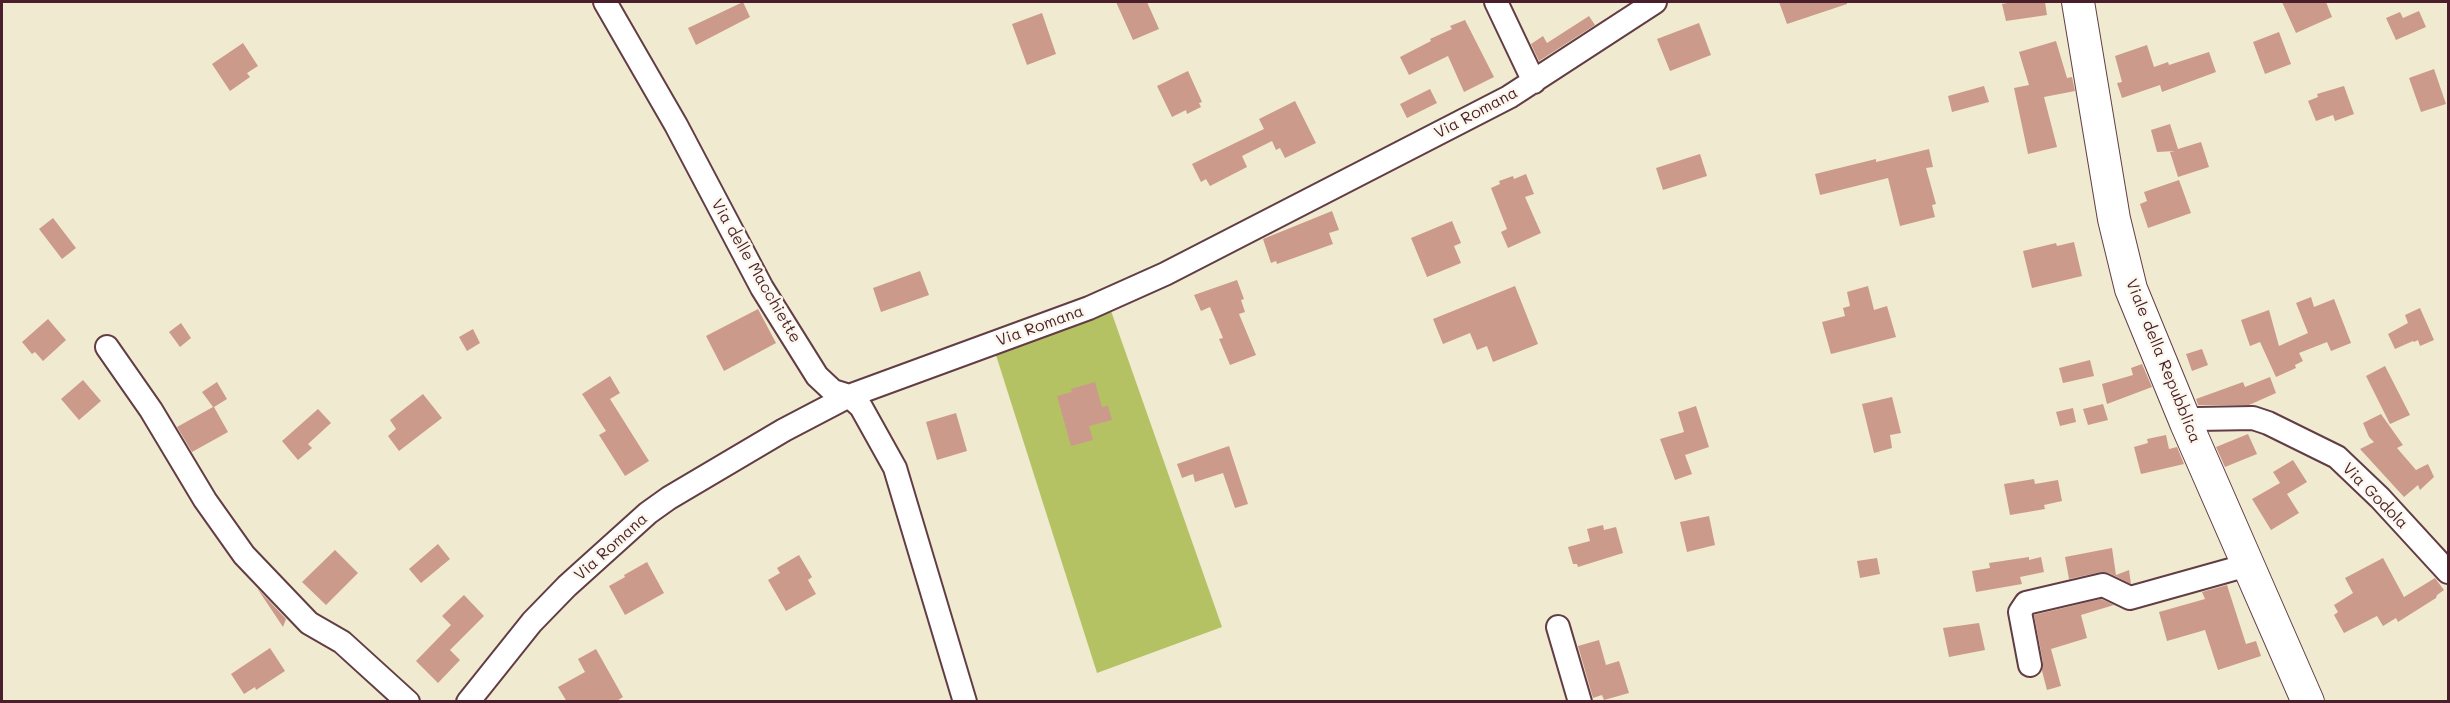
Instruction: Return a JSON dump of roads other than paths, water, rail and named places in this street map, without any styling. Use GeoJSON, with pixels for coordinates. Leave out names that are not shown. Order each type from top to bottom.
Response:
{"type":"FeatureCollection","features":[{"type":"Feature","properties":{"kind":"main road","name":"Viale della Repubblica"},"geometry":{"type":"LineString","coordinates":[[2078,2],[2112,208],[2129,279],[2186,423],[2308,702]]}},
{"type":"Feature","properties":{"kind":"street","name":"Via delle Macchiette"},"geometry":{"type":"LineString","coordinates":[[604,2],[676,125],[762,288],[817,376],[833,391],[849,396],[861,407],[895,468],[965,702]]}},
{"type":"Feature","properties":{"kind":"street"},"geometry":{"type":"LineString","coordinates":[[1496,2],[1534,82]]}},
{"type":"Feature","properties":{"kind":"street","name":"Via Romana"},"geometry":{"type":"LineString","coordinates":[[468,702],[518,639],[567,586],[648,513],[669,498],[784,430],[849,396],[1089,308],[1165,274],[1534,82],[1655,2]]}},
{"type":"Feature","properties":{"kind":"street"},"geometry":{"type":"LineString","coordinates":[[107,347],[151,410],[205,500],[244,555],[309,623],[342,642],[408,702]]}},
{"type":"Feature","properties":{"kind":"street","name":"Via Godola"},"geometry":{"type":"LineString","coordinates":[[2186,423],[2198,418],[2253,418],[2337,457],[2380,498],[2448,572]]}},
{"type":"Feature","properties":{"kind":"street"},"geometry":{"type":"LineString","coordinates":[[2030,665],[2020,612],[2026,603],[2103,585],[2130,598],[2248,565]]}},
{"type":"Feature","properties":{"kind":"street"},"geometry":{"type":"LineString","coordinates":[[1558,627],[1580,702]]}}]}
